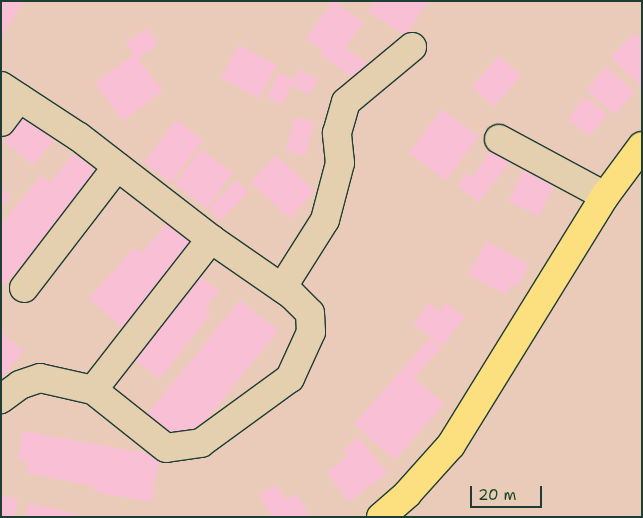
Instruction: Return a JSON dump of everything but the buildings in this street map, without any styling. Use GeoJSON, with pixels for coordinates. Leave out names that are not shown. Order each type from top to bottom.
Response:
{"type":"FeatureCollection","features":[{"type":"Feature","properties":{"kind":"main road"},"geometry":{"type":"LineString","coordinates":[[381,517],[407,494],[451,445],[605,196],[642,146]]}},
{"type":"Feature","properties":{"kind":"street"},"geometry":{"type":"LineString","coordinates":[[282,288],[325,220],[340,163],[337,133],[346,102],[412,47]]}},
{"type":"Feature","properties":{"kind":"street"},"geometry":{"type":"LineString","coordinates":[[1,122],[10,92],[79,137],[211,239],[292,295],[310,313],[311,332],[290,378],[201,443],[166,448],[93,390],[40,378],[20,385],[1,399]]}},
{"type":"Feature","properties":{"kind":"street"},"geometry":{"type":"LineString","coordinates":[[499,139],[605,196]]}},
{"type":"Feature","properties":{"kind":"street"},"geometry":{"type":"LineString","coordinates":[[24,288],[117,167]]}},
{"type":"Feature","properties":{"kind":"street"},"geometry":{"type":"LineString","coordinates":[[93,390],[211,239]]}}]}
